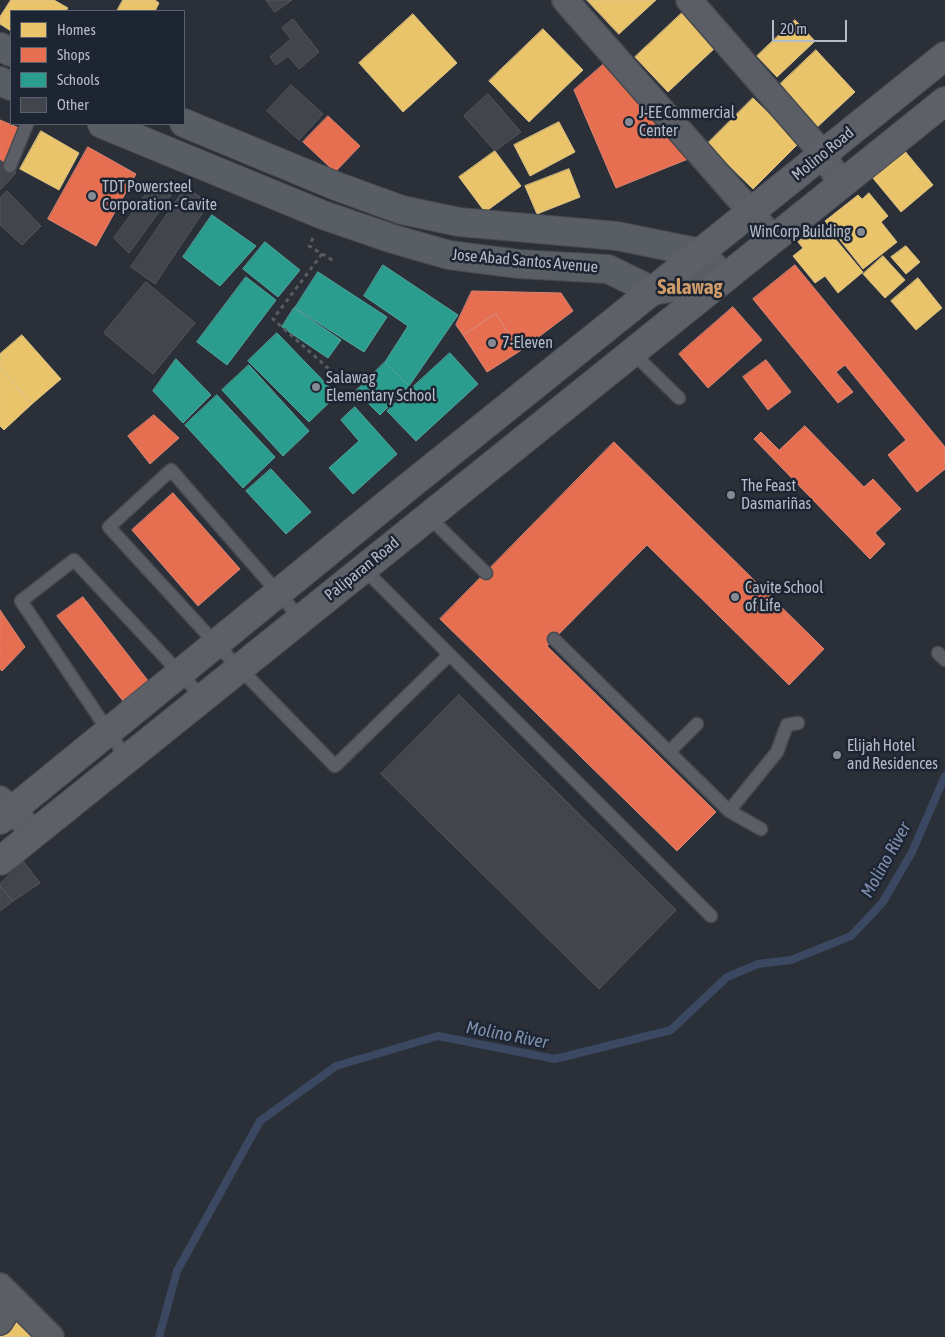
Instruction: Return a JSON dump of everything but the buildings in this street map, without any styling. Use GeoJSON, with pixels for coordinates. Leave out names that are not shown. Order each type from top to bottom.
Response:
{"type":"FeatureCollection","features":[{"type":"Feature","properties":{"kind":"main road","name":"Molino Road"},"geometry":{"type":"LineString","coordinates":[[653,291],[945,56]]}},
{"type":"Feature","properties":{"kind":"main road"},"geometry":{"type":"LineString","coordinates":[[4,810],[108,732],[653,291],[724,278],[945,100]]}},
{"type":"Feature","properties":{"kind":"main road","name":"Jose Abad Santos Avenue"},"geometry":{"type":"LineString","coordinates":[[185,123],[336,186],[402,210],[459,222],[617,236],[701,253]]}},
{"type":"Feature","properties":{"kind":"main road","name":"Jose Abad Santos Avenue"},"geometry":{"type":"LineString","coordinates":[[104,125],[323,216],[392,239],[449,255],[519,264],[608,269],[653,291]]}},
{"type":"Feature","properties":{"kind":"main road"},"geometry":{"type":"LineString","coordinates":[[701,253],[724,278]]}},
{"type":"Feature","properties":{"kind":"main road","name":"Paliparan Road"},"geometry":{"type":"LineString","coordinates":[[0,861],[724,278]]}},
{"type":"Feature","properties":{"kind":"street"},"geometry":{"type":"LineString","coordinates":[[565,0],[773,239]]}},
{"type":"Feature","properties":{"kind":"street"},"geometry":{"type":"LineString","coordinates":[[689,0],[823,154],[841,184]]}},
{"type":"Feature","properties":{"kind":"street"},"geometry":{"type":"LineString","coordinates":[[4,810],[35,833]]}},
{"type":"Feature","properties":{"kind":"street"},"geometry":{"type":"LineString","coordinates":[[0,1322],[7,1293]]}},
{"type":"Feature","properties":{"kind":"street"},"geometry":{"type":"LineString","coordinates":[[7,1293],[51,1337]]}},
{"type":"Feature","properties":{"kind":"lane"},"geometry":{"type":"LineString","coordinates":[[10,166],[27,125]]}},
{"type":"Feature","properties":{"kind":"lane"},"geometry":{"type":"LineString","coordinates":[[632,352],[679,398]]}},
{"type":"Feature","properties":{"kind":"lane"},"geometry":{"type":"LineString","coordinates":[[301,619],[172,470],[109,527],[216,644],[335,766],[449,655]]}},
{"type":"Feature","properties":{"kind":"lane"},"geometry":{"type":"LineString","coordinates":[[428,516],[486,572]]}},
{"type":"Feature","properties":{"kind":"lane"},"geometry":{"type":"LineString","coordinates":[[127,759],[21,601],[74,560],[203,698]]}},
{"type":"Feature","properties":{"kind":"lane"},"geometry":{"type":"LineString","coordinates":[[363,568],[711,916]]}},
{"type":"Feature","properties":{"kind":"lane"},"geometry":{"type":"LineString","coordinates":[[554,639],[729,812],[761,829]]}},
{"type":"Feature","properties":{"kind":"lane"},"geometry":{"type":"LineString","coordinates":[[729,812],[777,752],[786,725],[798,723]]}},
{"type":"Feature","properties":{"kind":"lane"},"geometry":{"type":"LineString","coordinates":[[669,752],[697,724]]}},
{"type":"Feature","properties":{"kind":"path"},"geometry":{"type":"LineString","coordinates":[[314,236],[309,246],[334,261]]}},
{"type":"Feature","properties":{"kind":"path"},"geometry":{"type":"LineString","coordinates":[[322,254],[273,319],[328,369]]}},
{"type":"Feature","properties":{"kind":"waterway","name":"Molino River"},"geometry":{"type":"LineString","coordinates":[[159,1337],[177,1271],[260,1121],[336,1066],[438,1036],[555,1059],[671,1030],[727,977],[758,964],[791,960],[851,936],[883,902],[912,852],[945,776]]}},
{"type":"Feature","properties":{"kind":"place","name":"J-EE Commercial Center"},"geometry":{"type":"Point","coordinates":[629,122]}},
{"type":"Feature","properties":{"kind":"place","name":"TDT Powersteel Corporation - Cavite"},"geometry":{"type":"Point","coordinates":[92,196]}},
{"type":"Feature","properties":{"kind":"place","name":"WinCorp Building"},"geometry":{"type":"Point","coordinates":[861,232]}},
{"type":"Feature","properties":{"kind":"place","name":"7-Eleven"},"geometry":{"type":"Point","coordinates":[492,343]}},
{"type":"Feature","properties":{"kind":"place","name":"Salawag Elementary School"},"geometry":{"type":"Point","coordinates":[316,387]}},
{"type":"Feature","properties":{"kind":"place","name":"The Feast Dasmariñas"},"geometry":{"type":"Point","coordinates":[731,495]}},
{"type":"Feature","properties":{"kind":"place","name":"Cavite School of Life"},"geometry":{"type":"Point","coordinates":[735,597]}},
{"type":"Feature","properties":{"kind":"place","name":"Elijah Hotel and Residences"},"geometry":{"type":"Point","coordinates":[837,755]}},
{"type":"Feature","properties":{"kind":"district","name":"Salawag"},"geometry":{"type":"Point","coordinates":[690,287]}}]}
